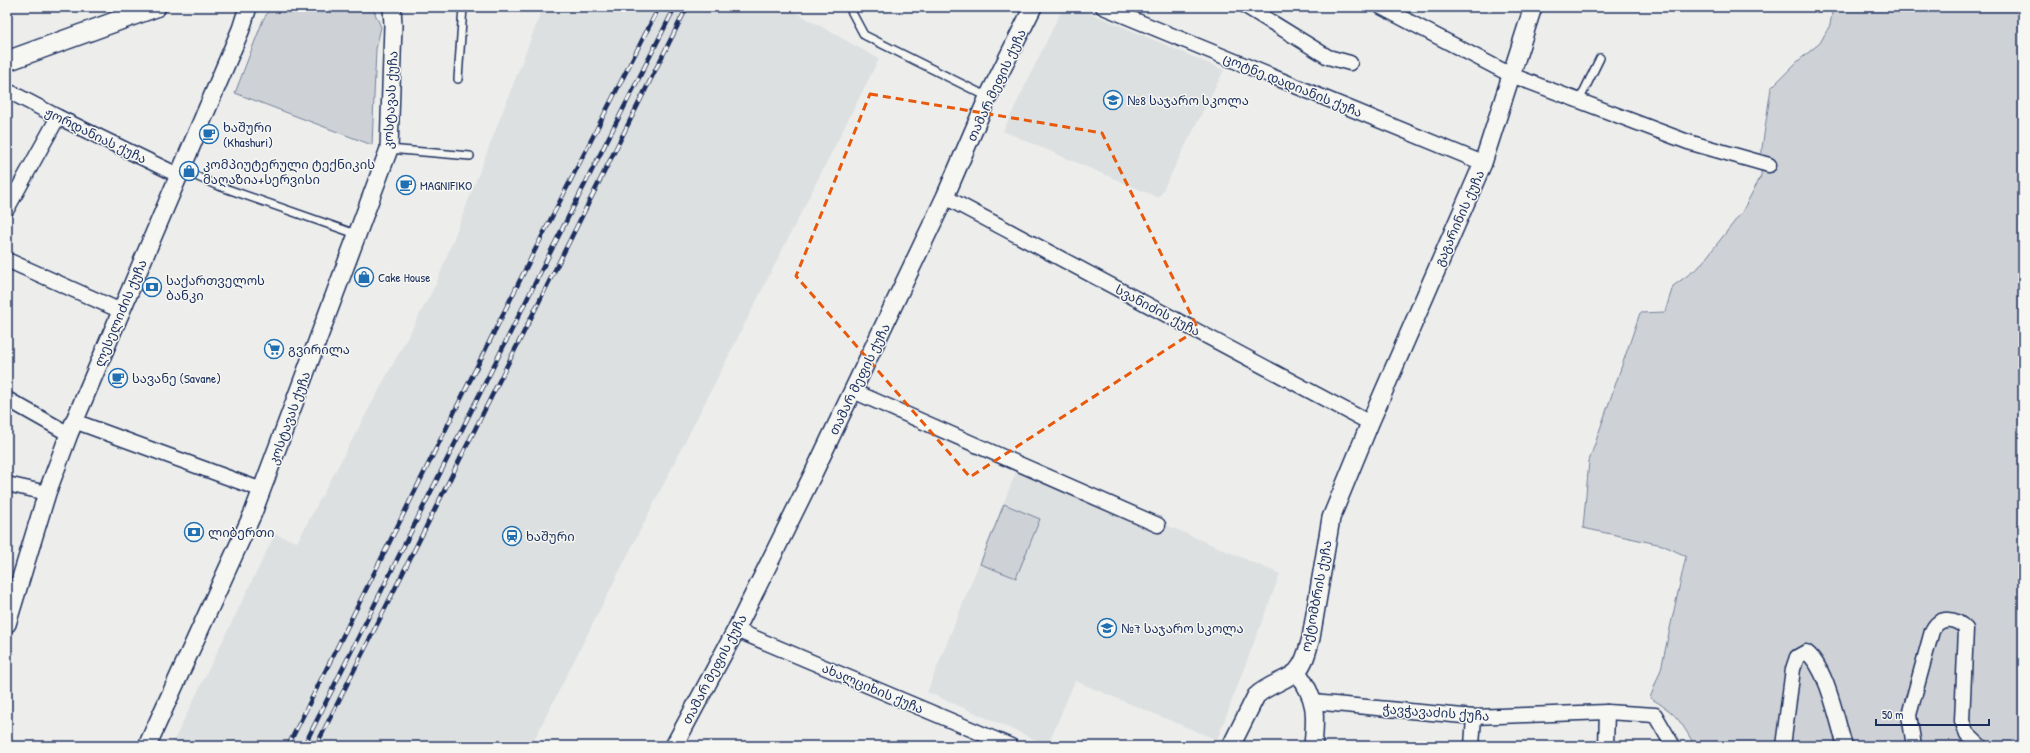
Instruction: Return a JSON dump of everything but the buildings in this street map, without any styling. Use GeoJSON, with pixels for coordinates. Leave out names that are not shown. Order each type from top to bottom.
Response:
{"type":"FeatureCollection","features":[{"type":"Feature","properties":{"kind":"main road"},"geometry":{"type":"LineString","coordinates":[[7,61],[156,7]]}},
{"type":"Feature","properties":{"kind":"street","name":"ლესელიძის ქუჩა"},"geometry":{"type":"LineString","coordinates":[[7,624],[47,493],[71,427],[181,173],[241,29],[248,7]]}},
{"type":"Feature","properties":{"kind":"street","name":"კოსტავას ქუჩა"},"geometry":{"type":"LineString","coordinates":[[147,746],[262,490],[389,148],[393,25],[392,7]]}},
{"type":"Feature","properties":{"kind":"street","name":"თამარ მეფის ქუჩა"},"geometry":{"type":"LineString","coordinates":[[674,746],[736,630],[853,391],[945,197],[988,97],[1033,7]]}},
{"type":"Feature","properties":{"kind":"street","name":"ცოტნე დადიანის ქუჩა"},"geometry":{"type":"LineString","coordinates":[[1103,7],[1483,164]]}},
{"type":"Feature","properties":{"kind":"street"},"geometry":{"type":"LineString","coordinates":[[1247,7],[1328,57],[1350,63]]}},
{"type":"Feature","properties":{"kind":"street"},"geometry":{"type":"LineString","coordinates":[[1381,7],[1511,75],[1688,142],[1769,165]]}},
{"type":"Feature","properties":{"kind":"street","name":"გაგარინის ქუჩა"},"geometry":{"type":"LineString","coordinates":[[1370,423],[1483,164],[1533,7]]}},
{"type":"Feature","properties":{"kind":"street","name":"ჟორდანიას ქუჩა"},"geometry":{"type":"LineString","coordinates":[[12,93],[58,117],[181,173]]}},
{"type":"Feature","properties":{"kind":"street"},"geometry":{"type":"LineString","coordinates":[[7,209],[58,117]]}},
{"type":"Feature","properties":{"kind":"street","name":"სვანიძის ქუჩა"},"geometry":{"type":"LineString","coordinates":[[945,197],[1370,423]]}},
{"type":"Feature","properties":{"kind":"street"},"geometry":{"type":"LineString","coordinates":[[7,260],[121,311]]}},
{"type":"Feature","properties":{"kind":"street"},"geometry":{"type":"LineString","coordinates":[[853,391],[1158,525]]}},
{"type":"Feature","properties":{"kind":"street"},"geometry":{"type":"LineString","coordinates":[[7,399],[71,427],[262,490]]}},
{"type":"Feature","properties":{"kind":"street","name":"ოქტომბრის ქუჩა"},"geometry":{"type":"LineString","coordinates":[[1297,672],[1306,656],[1311,638],[1331,518],[1370,423]]}},
{"type":"Feature","properties":{"kind":"street"},"geometry":{"type":"LineString","coordinates":[[7,484],[47,493]]}},
{"type":"Feature","properties":{"kind":"street"},"geometry":{"type":"LineString","coordinates":[[1914,746],[1909,715],[1932,631],[1936,623],[1943,620],[1960,623],[1966,629],[1962,721],[1967,734],[1980,746]]}},
{"type":"Feature","properties":{"kind":"street","name":"ახალციხის ქუჩა"},"geometry":{"type":"LineString","coordinates":[[736,630],[1011,746]]}},
{"type":"Feature","properties":{"kind":"street"},"geometry":{"type":"LineString","coordinates":[[1783,746],[1793,669],[1797,657],[1806,652],[1814,658],[1821,670],[1845,746]]}},
{"type":"Feature","properties":{"kind":"street"},"geometry":{"type":"LineString","coordinates":[[1231,746],[1256,696],[1262,690],[1297,672],[1310,691],[1313,702],[1315,724],[1313,746]]}},
{"type":"Feature","properties":{"kind":"street","name":"ჭავჭავაძის ქუჩა"},"geometry":{"type":"LineString","coordinates":[[1313,702],[1474,717],[1607,712],[1655,715],[1673,746]]}},
{"type":"Feature","properties":{"kind":"street"},"geometry":{"type":"LineString","coordinates":[[1606,746],[1607,712]]}},
{"type":"Feature","properties":{"kind":"street"},"geometry":{"type":"LineString","coordinates":[[1472,746],[1474,717]]}},
{"type":"Feature","properties":{"kind":"lane"},"geometry":{"type":"LineString","coordinates":[[458,79],[462,7]]}},
{"type":"Feature","properties":{"kind":"lane"},"geometry":{"type":"LineString","coordinates":[[849,7],[864,35],[988,97]]}},
{"type":"Feature","properties":{"kind":"lane"},"geometry":{"type":"LineString","coordinates":[[1579,101],[1600,58]]}},
{"type":"Feature","properties":{"kind":"lane"},"geometry":{"type":"LineString","coordinates":[[389,148],[470,156]]}},
{"type":"Feature","properties":{"kind":"lane"},"geometry":{"type":"LineString","coordinates":[[181,173],[356,234]]}},
{"type":"Feature","properties":{"kind":"highlighted area"},"geometry":{"type":"Polygon","coordinates":[[[870,94],[1102,133],[1198,329],[970,477],[796,276],[870,94]]]}},
{"type":"Feature","properties":{"kind":"shaded area"},"geometry":{"type":"Polygon","coordinates":[[[271,7],[372,7],[381,27],[376,49],[372,145],[235,93],[263,20],[271,7]]]}},
{"type":"Feature","properties":{"kind":"shaded area"},"geometry":{"type":"Polygon","coordinates":[[[543,7],[792,7],[792,10],[879,59],[531,746],[171,746],[275,534],[297,542],[436,284],[543,7]]]}},
{"type":"Feature","properties":{"kind":"shaded area","name":"№8 საჯარო სკოლა"},"geometry":{"type":"Polygon","coordinates":[[[1063,7],[1077,7],[1224,70],[1159,198],[1003,131],[1063,7]]]}},
{"type":"Feature","properties":{"kind":"shaded area"},"geometry":{"type":"Polygon","coordinates":[[[1833,7],[2023,7],[2023,746],[1695,746],[1677,718],[1666,708],[1650,698],[1661,669],[1686,556],[1662,545],[1583,528],[1589,461],[1640,313],[1665,312],[1673,286],[1699,267],[1742,212],[1761,176],[1762,148],[1771,88],[1798,61],[1820,43],[1830,25],[1833,7]]]}},
{"type":"Feature","properties":{"kind":"shaded area","name":"№7 საჯარო სკოლა"},"geometry":{"type":"Polygon","coordinates":[[[1020,462],[1280,574],[1217,740],[1075,681],[1048,745],[927,692],[1020,462]]]}},
{"type":"Feature","properties":{"kind":"shaded area"},"geometry":{"type":"Polygon","coordinates":[[[1004,504],[1040,519],[1016,578],[980,564],[1004,504]]]}},
{"type":"Feature","properties":{"kind":"railway"},"geometry":{"type":"LineString","coordinates":[[288,746],[534,252],[659,7]]}},
{"type":"Feature","properties":{"kind":"railway"},"geometry":{"type":"LineString","coordinates":[[304,746],[553,247],[675,7]]}},
{"type":"Feature","properties":{"kind":"railway"},"geometry":{"type":"LineString","coordinates":[[316,746],[687,7]]}},
{"type":"Feature","properties":{"kind":"place","name":"№8 საჯარო სკოლა"},"geometry":{"type":"Point","coordinates":[1113,100]}},
{"type":"Feature","properties":{"kind":"place","name":"ხაშური (Khashuri)"},"geometry":{"type":"Point","coordinates":[209,134]}},
{"type":"Feature","properties":{"kind":"place","name":"კომპიუტერული ტექნიკის მაღაზია+სერვისი"},"geometry":{"type":"Point","coordinates":[189,171]}},
{"type":"Feature","properties":{"kind":"place","name":"MAGNIFIKO"},"geometry":{"type":"Point","coordinates":[406,185]}},
{"type":"Feature","properties":{"kind":"place","name":"Cake House"},"geometry":{"type":"Point","coordinates":[364,277]}},
{"type":"Feature","properties":{"kind":"place","name":"საქართველოს ბანკი"},"geometry":{"type":"Point","coordinates":[152,287]}},
{"type":"Feature","properties":{"kind":"place","name":"გვირილა"},"geometry":{"type":"Point","coordinates":[274,349]}},
{"type":"Feature","properties":{"kind":"place","name":"სავანე (Savane)"},"geometry":{"type":"Point","coordinates":[118,378]}},
{"type":"Feature","properties":{"kind":"place","name":"ლიბერთი"},"geometry":{"type":"Point","coordinates":[194,532]}},
{"type":"Feature","properties":{"kind":"place","name":"ხაშური"},"geometry":{"type":"Point","coordinates":[512,536]}},
{"type":"Feature","properties":{"kind":"place","name":"№7 საჯარო სკოლა"},"geometry":{"type":"Point","coordinates":[1107,628]}}]}
